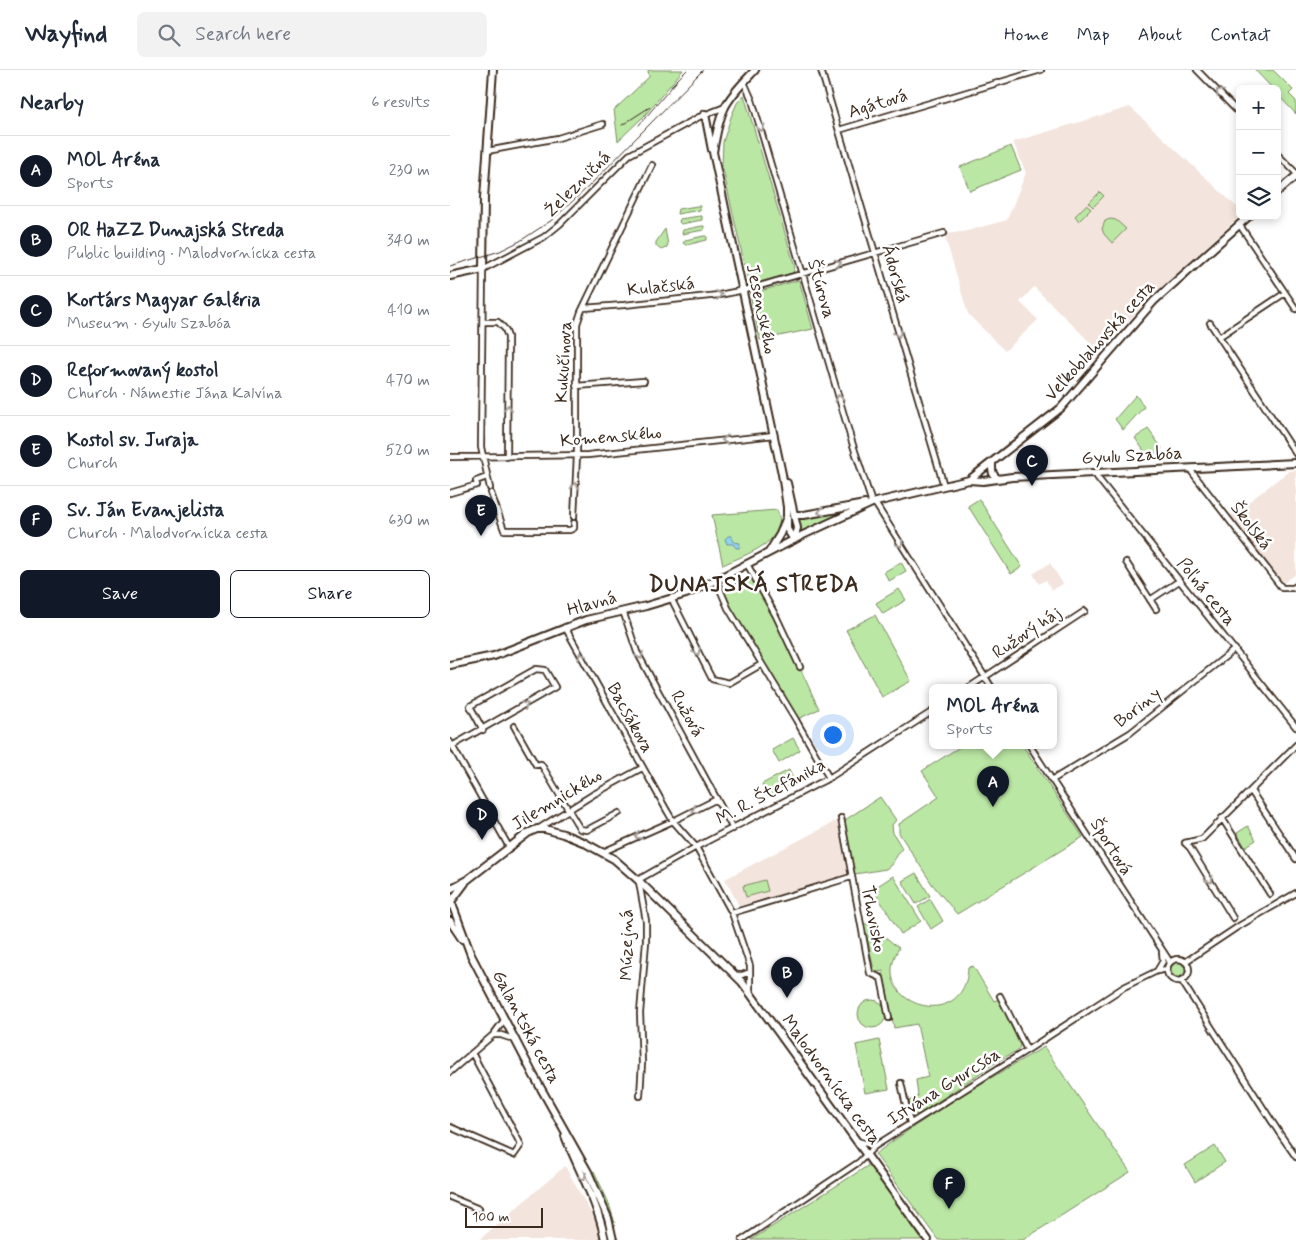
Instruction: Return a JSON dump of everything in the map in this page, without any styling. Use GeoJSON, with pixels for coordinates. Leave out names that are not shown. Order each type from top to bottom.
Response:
{"type":"FeatureCollection","features":[{"type":"Feature","properties":{"kind":"street"},"geometry":{"type":"LineString","coordinates":[[493,70],[484,198],[481,447],[490,491],[504,530],[570,530],[574,528],[574,523]]}},
{"type":"Feature","properties":{"kind":"street","name":"Jesenského"},"geometry":{"type":"LineString","coordinates":[[755,70],[725,107],[718,125],[713,152],[782,474],[788,531],[794,540]]}},
{"type":"Feature","properties":{"kind":"street","name":"Ádorská"},"geometry":{"type":"LineString","coordinates":[[821,70],[944,486]]}},
{"type":"Feature","properties":{"kind":"street","name":"Agátová"},"geometry":{"type":"LineString","coordinates":[[839,130],[1041,70]]}},
{"type":"Feature","properties":{"kind":"street"},"geometry":{"type":"LineString","coordinates":[[1197,70],[1236,110]]}},
{"type":"Feature","properties":{"kind":"street","name":"Štúrova"},"geometry":{"type":"LineString","coordinates":[[744,82],[752,100],[851,439],[873,503]]}},
{"type":"Feature","properties":{"kind":"street","name":"Železničná"},"geometry":{"type":"LineString","coordinates":[[450,276],[483,269],[544,237],[560,224],[629,156],[705,114],[725,107]]}},
{"type":"Feature","properties":{"kind":"street"},"geometry":{"type":"LineString","coordinates":[[705,114],[713,152]]}},
{"type":"Feature","properties":{"kind":"street"},"geometry":{"type":"LineString","coordinates":[[486,151],[558,138],[603,124]]}},
{"type":"Feature","properties":{"kind":"street"},"geometry":{"type":"LineString","coordinates":[[1281,158],[1296,175],[1281,188]]}},
{"type":"Feature","properties":{"kind":"street","name":"Kukučínova"},"geometry":{"type":"LineString","coordinates":[[574,517],[577,455],[577,324],[652,164]]}},
{"type":"Feature","properties":{"kind":"street","name":"Veľkoblahovská cesta"},"geometry":{"type":"LineString","coordinates":[[969,480],[1062,408],[1154,301],[1244,220]]}},
{"type":"Feature","properties":{"kind":"street"},"geometry":{"type":"LineString","coordinates":[[1239,224],[1296,309]]}},
{"type":"Feature","properties":{"kind":"street","name":"Kulačská"},"geometry":{"type":"LineString","coordinates":[[583,308],[742,291],[944,233]]}},
{"type":"Feature","properties":{"kind":"street"},"geometry":{"type":"LineString","coordinates":[[1219,337],[1285,293]]}},
{"type":"Feature","properties":{"kind":"street"},"geometry":{"type":"LineString","coordinates":[[483,322],[498,322],[505,329],[508,337],[507,457]]}},
{"type":"Feature","properties":{"kind":"street"},"geometry":{"type":"LineString","coordinates":[[1210,323],[1296,454]]}},
{"type":"Feature","properties":{"kind":"street"},"geometry":{"type":"LineString","coordinates":[[576,386],[644,380]]}},
{"type":"Feature","properties":{"kind":"street","name":"Komenského"},"geometry":{"type":"LineString","coordinates":[[450,457],[577,455],[774,435]]}},
{"type":"Feature","properties":{"kind":"street"},"geometry":{"type":"LineString","coordinates":[[992,463],[991,471],[998,479]]}},
{"type":"Feature","properties":{"kind":"street","name":"Gyulu Szabóa"},"geometry":{"type":"LineString","coordinates":[[969,480],[983,481],[1098,472],[1296,463]]}},
{"type":"Feature","properties":{"kind":"street","name":"Školská"},"geometry":{"type":"LineString","coordinates":[[1192,468],[1192,472],[1282,588],[1293,588],[1296,586]]}},
{"type":"Feature","properties":{"kind":"street","name":"Poľná cesta"},"geometry":{"type":"LineString","coordinates":[[1098,472],[1098,477],[1296,727]]}},
{"type":"Feature","properties":{"kind":"street"},"geometry":{"type":"LineString","coordinates":[[782,474],[788,483],[795,515],[797,528],[794,540]]}},
{"type":"Feature","properties":{"kind":"street"},"geometry":{"type":"LineString","coordinates":[[450,493],[477,485],[476,481],[488,477]]}},
{"type":"Feature","properties":{"kind":"street"},"geometry":{"type":"LineString","coordinates":[[795,515],[873,503],[969,480]]}},
{"type":"Feature","properties":{"kind":"street"},"geometry":{"type":"LineString","coordinates":[[873,503],[989,684]]}},
{"type":"Feature","properties":{"kind":"street","name":"Hlavná"},"geometry":{"type":"LineString","coordinates":[[450,665],[494,656],[566,627],[671,598],[716,580],[794,540],[873,503]]}},
{"type":"Feature","properties":{"kind":"street"},"geometry":{"type":"LineString","coordinates":[[768,553],[787,519]]}},
{"type":"Feature","properties":{"kind":"street"},"geometry":{"type":"LineString","coordinates":[[1126,562],[1156,609]]}},
{"type":"Feature","properties":{"kind":"street"},"geometry":{"type":"LineString","coordinates":[[746,564],[776,616],[800,667]]}},
{"type":"Feature","properties":{"kind":"street"},"geometry":{"type":"LineString","coordinates":[[716,580],[728,608],[829,778]]}},
{"type":"Feature","properties":{"kind":"street"},"geometry":{"type":"LineString","coordinates":[[1150,600],[1179,581]]}},
{"type":"Feature","properties":{"kind":"street"},"geometry":{"type":"LineString","coordinates":[[671,598],[708,674],[715,680],[729,683],[762,664]]}},
{"type":"Feature","properties":{"kind":"street","name":"Ružová"},"geometry":{"type":"LineString","coordinates":[[623,611],[637,652],[733,829]]}},
{"type":"Feature","properties":{"kind":"street","name":"Ružový háj"},"geometry":{"type":"LineString","coordinates":[[985,678],[1085,611]]}},
{"type":"Feature","properties":{"kind":"street","name":"Bacsákova"},"geometry":{"type":"LineString","coordinates":[[566,627],[642,768],[673,821],[696,847]]}},
{"type":"Feature","properties":{"kind":"street","name":"Boriny"},"geometry":{"type":"LineString","coordinates":[[1052,780],[1130,733],[1235,649]]}},
{"type":"Feature","properties":{"kind":"street"},"geometry":{"type":"LineString","coordinates":[[483,730],[470,706],[536,669],[544,670],[555,687],[483,730],[451,744],[509,846]]}},
{"type":"Feature","properties":{"kind":"street"},"geometry":{"type":"LineString","coordinates":[[975,684],[985,678]]}},
{"type":"Feature","properties":{"kind":"street","name":"M. R. Štefánika"},"geometry":{"type":"LineString","coordinates":[[696,847],[829,778],[929,714]]}},
{"type":"Feature","properties":{"kind":"street"},"geometry":{"type":"LineString","coordinates":[[514,726],[536,765],[541,764],[578,827],[584,831],[618,813]]}},
{"type":"Feature","properties":{"kind":"street"},"geometry":{"type":"LineString","coordinates":[[1233,918],[1190,848],[1185,843],[1202,839],[1296,745]]}},
{"type":"Feature","properties":{"kind":"street","name":"Športová"},"geometry":{"type":"LineString","coordinates":[[1032,749],[1170,962]]}},
{"type":"Feature","properties":{"kind":"street","name":"Jilemnického"},"geometry":{"type":"LineString","coordinates":[[451,898],[467,880],[528,833],[642,768]]}},
{"type":"Feature","properties":{"kind":"street"},"geometry":{"type":"LineString","coordinates":[[1251,791],[1296,859]]}},
{"type":"Feature","properties":{"kind":"street"},"geometry":{"type":"LineString","coordinates":[[603,852],[717,799]]}},
{"type":"Feature","properties":{"kind":"street","name":"Trhovisko"},"geometry":{"type":"LineString","coordinates":[[841,818],[870,973],[881,978],[889,1018]]}},
{"type":"Feature","properties":{"kind":"street"},"geometry":{"type":"LineString","coordinates":[[1222,818],[1270,894]]}},
{"type":"Feature","properties":{"kind":"street"},"geometry":{"type":"LineString","coordinates":[[537,829],[545,829],[570,836],[603,852],[639,880],[696,847],[732,913],[744,944],[750,966],[750,994]]}},
{"type":"Feature","properties":{"kind":"street","name":"Trhovisko"},"geometry":{"type":"LineString","coordinates":[[732,913],[851,877]]}},
{"type":"Feature","properties":{"kind":"street","name":"Malodvornícka cesta"},"geometry":{"type":"LineString","coordinates":[[639,880],[735,975],[928,1240]]}},
{"type":"Feature","properties":{"kind":"street","name":"Múzejná"},"geometry":{"type":"LineString","coordinates":[[639,880],[646,921],[640,1013],[642,1063],[640,1096]]}},
{"type":"Feature","properties":{"kind":"street"},"geometry":{"type":"LineString","coordinates":[[1185,962],[1239,926],[1296,893]]}},
{"type":"Feature","properties":{"kind":"street","name":"Galantská cesta"},"geometry":{"type":"LineString","coordinates":[[451,898],[467,946]]}},
{"type":"Feature","properties":{"kind":"street","name":"Galantská cesta"},"geometry":{"type":"LineString","coordinates":[[450,921],[467,946],[559,1121],[580,1155],[599,1194],[614,1240]]}},
{"type":"Feature","properties":{"kind":"street"},"geometry":{"type":"LineString","coordinates":[[1156,971],[1162,961],[1162,951]]}},
{"type":"Feature","properties":{"kind":"street"},"geometry":{"type":"LineString","coordinates":[[1181,980],[1188,972],[1188,967],[1185,962],[1178,959],[1170,962],[1167,969],[1171,978],[1181,980],[1296,1157]]}},
{"type":"Feature","properties":{"kind":"street","name":"Istvána Gyurcsóa"},"geometry":{"type":"LineString","coordinates":[[742,1240],[859,1162],[875,1146],[910,1123],[1124,987],[1156,971],[1167,969]]}},
{"type":"Feature","properties":{"kind":"street"},"geometry":{"type":"LineString","coordinates":[[735,975],[750,972]]}},
{"type":"Feature","properties":{"kind":"street","name":"Istvána Gyurcsóa"},"geometry":{"type":"LineString","coordinates":[[1000,996],[1027,1050]]}},
{"type":"Feature","properties":{"kind":"street"},"geometry":{"type":"LineString","coordinates":[[450,1072],[493,1035],[504,1019]]}},
{"type":"Feature","properties":{"kind":"street"},"geometry":{"type":"LineString","coordinates":[[493,1035],[516,1040]]}},
{"type":"Feature","properties":{"kind":"street"},"geometry":{"type":"LineString","coordinates":[[450,1127],[514,1155],[520,1145],[472,1052]]}},
{"type":"Feature","properties":{"kind":"street"},"geometry":{"type":"LineString","coordinates":[[901,1083],[910,1123]]}},
{"type":"Feature","properties":{"kind":"street","name":"Galantská cesta"},"geometry":{"type":"LineString","coordinates":[[559,1121],[592,1196],[601,1222],[604,1240]]}},
{"type":"Feature","properties":{"kind":"street","name":"Istvána Gyurcsóa"},"geometry":{"type":"LineString","coordinates":[[856,1141],[875,1146]]}},
{"type":"Feature","properties":{"kind":"street"},"geometry":{"type":"LineString","coordinates":[[450,1197],[479,1209]]}},
{"type":"Feature","properties":{"kind":"shaded area"},"geometry":{"type":"Polygon","coordinates":[[[1130,107],[1236,206],[1236,220],[1149,299],[1099,351],[1034,287],[1020,302],[1038,320],[1005,351],[968,314],[944,233],[963,232],[1007,220],[1026,173],[1013,142],[1130,107]]]}},
{"type":"Feature","properties":{"kind":"shaded area"},"geometry":{"type":"Polygon","coordinates":[[[1296,470],[1296,574],[1283,583],[1230,516],[1289,471],[1296,470]]]}},
{"type":"Feature","properties":{"kind":"shaded area"},"geometry":{"type":"Polygon","coordinates":[[[1050,563],[1063,584],[1052,590],[1046,580],[1039,584],[1033,574],[1050,563]]]}},
{"type":"Feature","properties":{"kind":"shaded area"},"geometry":{"type":"Polygon","coordinates":[[[838,820],[847,875],[739,906],[725,879],[838,820]]]}},
{"type":"Feature","properties":{"kind":"shaded area"},"geometry":{"type":"Polygon","coordinates":[[[565,1166],[596,1222],[621,1240],[479,1240],[565,1166]]]}},
{"type":"Feature","properties":{"kind":"green space"},"geometry":{"type":"Polygon","coordinates":[[[648,70],[683,70],[645,115],[618,141],[614,110],[649,77],[648,70]]]}},
{"type":"Feature","properties":{"kind":"green space"},"geometry":{"type":"Polygon","coordinates":[[[1255,70],[1273,70],[1293,90],[1289,94],[1296,101],[1296,114],[1281,98],[1281,85],[1269,85],[1255,70]]]}},
{"type":"Feature","properties":{"kind":"green space"},"geometry":{"type":"Polygon","coordinates":[[[744,95],[795,267],[793,273],[749,285],[722,165],[723,142],[737,103],[744,95]]]}},
{"type":"Feature","properties":{"kind":"green space"},"geometry":{"type":"Polygon","coordinates":[[[1011,146],[1021,170],[970,191],[960,167],[1011,146]]]}},
{"type":"Feature","properties":{"kind":"green space"},"geometry":{"type":"Polygon","coordinates":[[[1100,192],[1104,196],[1093,207],[1089,203],[1100,192]]]}},
{"type":"Feature","properties":{"kind":"green space"},"geometry":{"type":"Polygon","coordinates":[[[1086,205],[1091,209],[1079,221],[1075,216],[1086,205]]]}},
{"type":"Feature","properties":{"kind":"green space"},"geometry":{"type":"Polygon","coordinates":[[[700,206],[700,210],[677,214],[678,209],[700,206]]]}},
{"type":"Feature","properties":{"kind":"green space"},"geometry":{"type":"Polygon","coordinates":[[[702,216],[702,220],[681,224],[679,222],[680,219],[702,216]]]}},
{"type":"Feature","properties":{"kind":"green space"},"geometry":{"type":"Polygon","coordinates":[[[1110,219],[1116,220],[1126,229],[1112,243],[1102,229],[1105,221],[1110,219]]]}},
{"type":"Feature","properties":{"kind":"green space"},"geometry":{"type":"Polygon","coordinates":[[[704,226],[704,230],[682,234],[683,230],[704,226]]]}},
{"type":"Feature","properties":{"kind":"green space"},"geometry":{"type":"Polygon","coordinates":[[[665,229],[668,245],[661,250],[656,246],[656,242],[665,229]]]}},
{"type":"Feature","properties":{"kind":"green space"},"geometry":{"type":"Polygon","coordinates":[[[707,236],[707,240],[686,245],[683,243],[685,240],[707,236]]]}},
{"type":"Feature","properties":{"kind":"green space"},"geometry":{"type":"Polygon","coordinates":[[[799,280],[813,329],[760,340],[750,294],[799,280]]]}},
{"type":"Feature","properties":{"kind":"green space"},"geometry":{"type":"Polygon","coordinates":[[[1136,395],[1144,407],[1123,430],[1115,419],[1136,395]]]}},
{"type":"Feature","properties":{"kind":"green space"},"geometry":{"type":"Polygon","coordinates":[[[1148,429],[1162,448],[1149,458],[1135,438],[1148,429]]]}},
{"type":"Feature","properties":{"kind":"green space"},"geometry":{"type":"Polygon","coordinates":[[[979,499],[1022,567],[1011,574],[968,506],[979,499]]]}},
{"type":"Feature","properties":{"kind":"green space"},"geometry":{"type":"Polygon","coordinates":[[[777,510],[780,521],[772,538],[753,551],[723,565],[712,515],[777,510]]]}},
{"type":"Feature","properties":{"kind":"green space"},"geometry":{"type":"Polygon","coordinates":[[[838,510],[840,516],[801,532],[799,519],[838,510]]]}},
{"type":"Feature","properties":{"kind":"green space"},"geometry":{"type":"Polygon","coordinates":[[[901,562],[906,571],[889,581],[884,572],[901,562]]]}},
{"type":"Feature","properties":{"kind":"green space"},"geometry":{"type":"Polygon","coordinates":[[[753,575],[776,616],[819,709],[796,720],[728,608],[721,590],[753,575]]]}},
{"type":"Feature","properties":{"kind":"green space"},"geometry":{"type":"Polygon","coordinates":[[[899,589],[906,600],[883,614],[876,603],[899,589]]]}},
{"type":"Feature","properties":{"kind":"green space"},"geometry":{"type":"Polygon","coordinates":[[[875,615],[911,681],[882,697],[846,630],[875,615]]]}},
{"type":"Feature","properties":{"kind":"green space"},"geometry":{"type":"Polygon","coordinates":[[[793,738],[800,750],[779,763],[772,750],[793,738]]]}},
{"type":"Feature","properties":{"kind":"green space"},"geometry":{"type":"Polygon","coordinates":[[[956,749],[1025,749],[1083,837],[957,914],[932,884],[899,833],[899,824],[939,797],[922,771],[956,749]]]}},
{"type":"Feature","properties":{"kind":"green space"},"geometry":{"type":"Polygon","coordinates":[[[789,770],[795,783],[768,797],[762,784],[789,770]]]}},
{"type":"Feature","properties":{"kind":"green space"},"geometry":{"type":"Polygon","coordinates":[[[880,797],[896,820],[892,825],[893,833],[902,848],[891,865],[886,869],[852,873],[845,820],[880,797]]]}},
{"type":"Feature","properties":{"kind":"green space"},"geometry":{"type":"Polygon","coordinates":[[[1248,826],[1256,840],[1245,847],[1237,833],[1248,826]]]}},
{"type":"Feature","properties":{"kind":"green space"},"geometry":{"type":"Polygon","coordinates":[[[916,873],[930,896],[916,904],[902,881],[916,873]]]}},
{"type":"Feature","properties":{"kind":"green space"},"geometry":{"type":"Polygon","coordinates":[[[893,876],[921,921],[901,934],[873,889],[893,876]]]}},
{"type":"Feature","properties":{"kind":"green space"},"geometry":{"type":"Polygon","coordinates":[[[765,880],[768,891],[746,897],[743,886],[765,880]]]}},
{"type":"Feature","properties":{"kind":"green space"},"geometry":{"type":"Polygon","coordinates":[[[930,899],[943,921],[931,929],[918,907],[930,899]]]}},
{"type":"Feature","properties":{"kind":"green space"},"geometry":{"type":"Polygon","coordinates":[[[864,924],[869,924],[899,948],[892,968],[895,985],[905,997],[920,1004],[936,1006],[951,1001],[963,989],[968,968],[973,966],[994,1001],[999,999],[1020,1046],[1018,1050],[998,1061],[918,1115],[911,1113],[909,1101],[918,1096],[916,1080],[928,1077],[917,1024],[894,1028],[883,971],[877,972],[874,970],[864,924]]]}},
{"type":"Feature","properties":{"kind":"green space"},"geometry":{"type":"Polygon","coordinates":[[[1178,963],[1183,965],[1185,970],[1183,975],[1178,977],[1173,975],[1171,970],[1173,965],[1178,963]]]}},
{"type":"Feature","properties":{"kind":"green space"},"geometry":{"type":"Polygon","coordinates":[[[872,1000],[882,1004],[886,1014],[882,1024],[872,1028],[862,1024],[858,1014],[862,1004],[872,1000]]]}},
{"type":"Feature","properties":{"kind":"green space"},"geometry":{"type":"Polygon","coordinates":[[[879,1040],[889,1089],[865,1093],[856,1045],[879,1040]]]}},
{"type":"Feature","properties":{"kind":"green space"},"geometry":{"type":"Polygon","coordinates":[[[1044,1047],[1130,1172],[1023,1240],[938,1240],[875,1154],[958,1098],[1044,1047]]]}},
{"type":"Feature","properties":{"kind":"green space"},"geometry":{"type":"Polygon","coordinates":[[[1215,1146],[1225,1162],[1195,1182],[1185,1165],[1215,1146]]]}},
{"type":"Feature","properties":{"kind":"green space"},"geometry":{"type":"Polygon","coordinates":[[[869,1165],[922,1240],[751,1240],[869,1165]]]}},
{"type":"Feature","properties":{"kind":"green space"},"geometry":{"type":"Polygon","coordinates":[[[594,1171],[608,1201],[615,1223],[592,1172],[594,1171]]]}},
{"type":"Feature","properties":{"kind":"water"},"geometry":{"type":"Polygon","coordinates":[[[731,536],[734,542],[740,543],[739,548],[736,548],[733,544],[727,544],[725,539],[731,536]]]}},
{"type":"Feature","properties":{"kind":"railway"},"geometry":{"type":"LineString","coordinates":[[671,86],[687,70]]}},
{"type":"Feature","properties":{"kind":"railway"},"geometry":{"type":"LineString","coordinates":[[450,266],[500,251],[520,241],[552,220],[588,187],[703,70]]}},
{"type":"Feature","properties":{"kind":"railway"},"geometry":{"type":"LineString","coordinates":[[639,125],[676,82]]}},
{"type":"Feature","properties":{"kind":"railway"},"geometry":{"type":"LineString","coordinates":[[622,125],[650,107]]}},
{"type":"Feature","properties":{"kind":"place","name":"Kortárs Magyar Galéria"},"geometry":{"type":"Point","coordinates":[1032,486]}},
{"type":"Feature","properties":{"kind":"place","name":"Kostol sv. Juraja"},"geometry":{"type":"Point","coordinates":[481,536]}},
{"type":"Feature","properties":{"kind":"place","name":"MOL Aréna"},"geometry":{"type":"Point","coordinates":[993,807]}},
{"type":"Feature","properties":{"kind":"place","name":"Reformovaný kostol"},"geometry":{"type":"Point","coordinates":[482,840]}},
{"type":"Feature","properties":{"kind":"place","name":"OR HaZZ Dunajská Streda"},"geometry":{"type":"Point","coordinates":[787,998]}},
{"type":"Feature","properties":{"kind":"place","name":"Sv. Ján Evanjelista"},"geometry":{"type":"Point","coordinates":[949,1209]}},
{"type":"Feature","properties":{"kind":"district","name":"DUNAJSKÁ STREDA"},"geometry":{"type":"Point","coordinates":[754,585]}}]}
